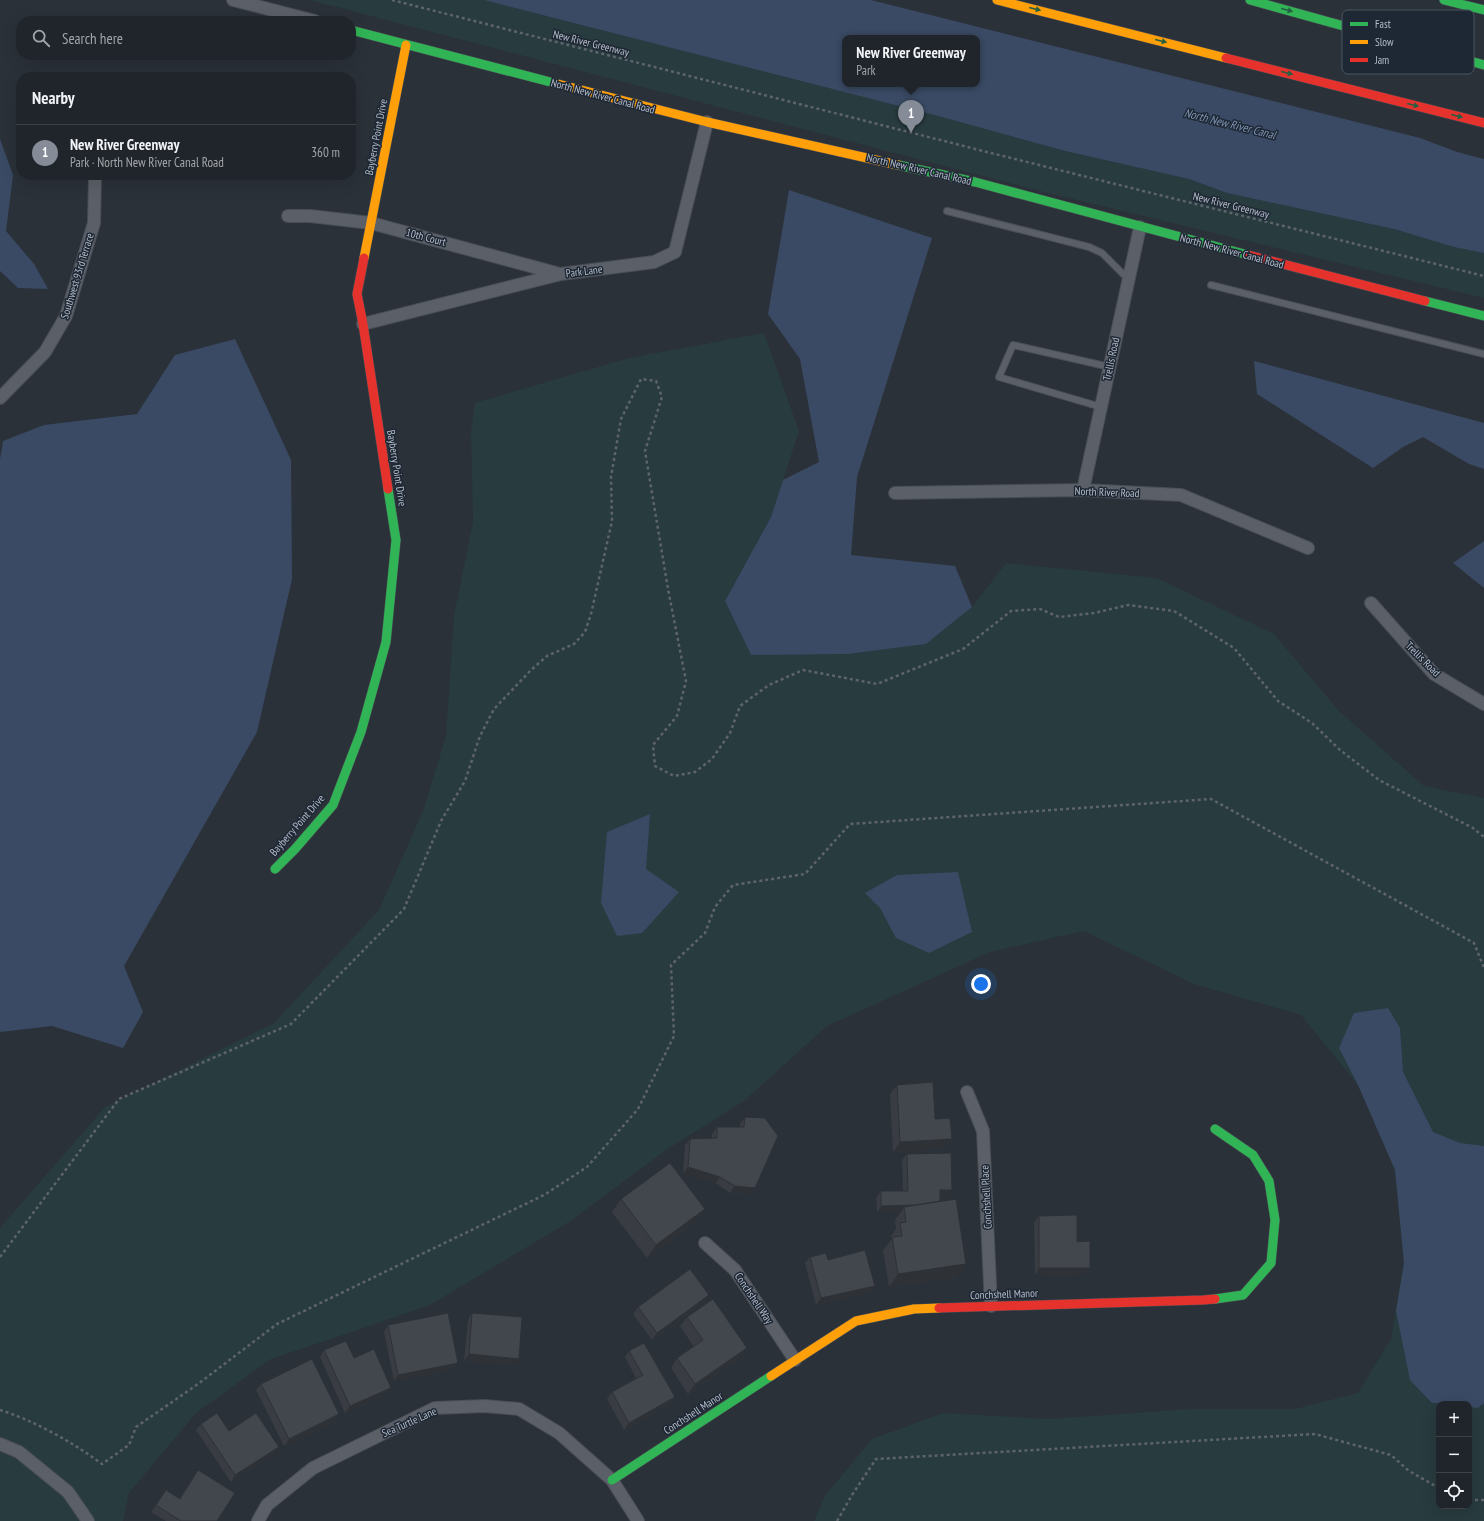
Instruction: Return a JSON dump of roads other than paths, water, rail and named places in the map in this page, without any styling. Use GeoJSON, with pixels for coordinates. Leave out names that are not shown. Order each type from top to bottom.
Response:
{"type":"FeatureCollection","features":[{"type":"Feature","properties":{"kind":"main road"},"geometry":{"type":"LineString","coordinates":[[997,0],[1484,123]]}},
{"type":"Feature","properties":{"kind":"main road"},"geometry":{"type":"LineString","coordinates":[[1250,0],[1342,26]]}},
{"type":"Feature","properties":{"kind":"main road"},"geometry":{"type":"LineString","coordinates":[[1444,0],[1484,10]]}},
{"type":"Feature","properties":{"kind":"main road","name":"North New River Canal Road"},"geometry":{"type":"LineString","coordinates":[[356,31],[707,122],[976,182],[1140,227],[1484,316]]}},
{"type":"Feature","properties":{"kind":"main road","name":"Bayberry Point Drive"},"geometry":{"type":"LineString","coordinates":[[275,869],[295,849],[333,805],[361,732],[386,642],[396,540],[380,444],[363,324],[357,294],[406,45]]}},
{"type":"Feature","properties":{"kind":"main road"},"geometry":{"type":"LineString","coordinates":[[1474,62],[1484,65]]}},
{"type":"Feature","properties":{"kind":"main road","name":"Conchshell Manor"},"geometry":{"type":"LineString","coordinates":[[612,1480],[856,1321],[914,1309],[1203,1300],[1243,1295],[1270,1263],[1275,1220],[1269,1181],[1254,1155],[1215,1129]]}},
{"type":"Feature","properties":{"kind":"street"},"geometry":{"type":"LineString","coordinates":[[233,0],[295,16]]}},
{"type":"Feature","properties":{"kind":"street","name":"Park Lane"},"geometry":{"type":"LineString","coordinates":[[363,324],[561,274],[654,262],[675,252],[707,122]]}},
{"type":"Feature","properties":{"kind":"street","name":"Southwest 93rd Terrace"},"geometry":{"type":"LineString","coordinates":[[2,393],[46,352],[66,316],[94,223],[95,180]]}},
{"type":"Feature","properties":{"kind":"street","name":"10th Court"},"geometry":{"type":"LineString","coordinates":[[288,216],[310,216],[372,223],[561,274]]}},
{"type":"Feature","properties":{"kind":"street","name":"Trellis Road"},"geometry":{"type":"LineString","coordinates":[[1083,490],[1140,227]]}},
{"type":"Feature","properties":{"kind":"street","name":"North River Road"},"geometry":{"type":"LineString","coordinates":[[895,494],[1083,490],[1181,494],[1308,548]]}},
{"type":"Feature","properties":{"kind":"street","name":"Trellis Road"},"geometry":{"type":"LineString","coordinates":[[1371,603],[1434,674],[1484,704]]}},
{"type":"Feature","properties":{"kind":"street","name":"Conchshell Place"},"geometry":{"type":"LineString","coordinates":[[967,1092],[982,1130],[991,1306]]}},
{"type":"Feature","properties":{"kind":"street","name":"Conchshell Way"},"geometry":{"type":"LineString","coordinates":[[705,1243],[735,1270],[795,1360]]}},
{"type":"Feature","properties":{"kind":"street","name":"Sea Turtle Lane"},"geometry":{"type":"LineString","coordinates":[[258,1521],[268,1505],[312,1468],[435,1408],[484,1406],[519,1409],[559,1433],[612,1480],[638,1521]]}},
{"type":"Feature","properties":{"kind":"street"},"geometry":{"type":"LineString","coordinates":[[0,1444],[20,1452],[68,1492],[88,1521]]}},
{"type":"Feature","properties":{"kind":"lane"},"geometry":{"type":"LineString","coordinates":[[947,211],[1088,247],[1102,253],[1128,279]]}},
{"type":"Feature","properties":{"kind":"lane"},"geometry":{"type":"LineString","coordinates":[[1211,285],[1484,354]]}},
{"type":"Feature","properties":{"kind":"lane"},"geometry":{"type":"LineString","coordinates":[[1101,407],[999,377],[1013,345],[1110,367]]}},
{"type":"Feature","properties":{"kind":"water","name":"North New River Canal"},"geometry":{"type":"Polygon","coordinates":[[[484,0],[871,0],[1420,138],[1457,152],[1484,159],[1484,253],[1454,247],[1394,229],[1227,193],[1189,179],[1065,151],[938,116],[484,0]]]}},
{"type":"Feature","properties":{"kind":"water"},"geometry":{"type":"Polygon","coordinates":[[[0,139],[13,175],[6,231],[34,264],[48,289],[18,288],[0,271],[0,139]]]}},
{"type":"Feature","properties":{"kind":"water"},"geometry":{"type":"Polygon","coordinates":[[[789,190],[932,238],[857,477],[851,555],[955,566],[972,607],[926,644],[848,654],[751,655],[725,601],[771,517],[783,480],[819,462],[800,359],[768,314],[789,190]]]}},
{"type":"Feature","properties":{"kind":"water"},"geometry":{"type":"Polygon","coordinates":[[[235,339],[291,460],[292,579],[257,732],[124,966],[143,1012],[123,1048],[52,1026],[0,1032],[0,459],[3,441],[44,425],[137,414],[175,355],[235,339]]]}},
{"type":"Feature","properties":{"kind":"water"},"geometry":{"type":"Polygon","coordinates":[[[1254,361],[1484,423],[1484,469],[1469,464],[1423,437],[1403,447],[1373,468],[1257,394],[1254,361]]]}},
{"type":"Feature","properties":{"kind":"water"},"geometry":{"type":"Polygon","coordinates":[[[1484,541],[1484,588],[1453,563],[1484,541]]]}},
{"type":"Feature","properties":{"kind":"water"},"geometry":{"type":"Polygon","coordinates":[[[650,814],[646,869],[679,892],[642,933],[617,936],[601,903],[607,832],[650,814]]]}},
{"type":"Feature","properties":{"kind":"water"},"geometry":{"type":"Polygon","coordinates":[[[958,872],[972,932],[929,953],[896,938],[880,908],[865,893],[897,875],[958,872]]]}},
{"type":"Feature","properties":{"kind":"water"},"geometry":{"type":"Polygon","coordinates":[[[1388,1008],[1400,1028],[1403,1072],[1433,1132],[1460,1143],[1484,1146],[1484,1403],[1478,1408],[1472,1407],[1472,1401],[1436,1401],[1436,1403],[1432,1403],[1410,1380],[1396,1311],[1404,1263],[1395,1170],[1358,1085],[1339,1048],[1354,1013],[1388,1008]]]}},
{"type":"Feature","properties":{"kind":"place","name":"New River Greenway"},"geometry":{"type":"Point","coordinates":[911,133]}}]}
